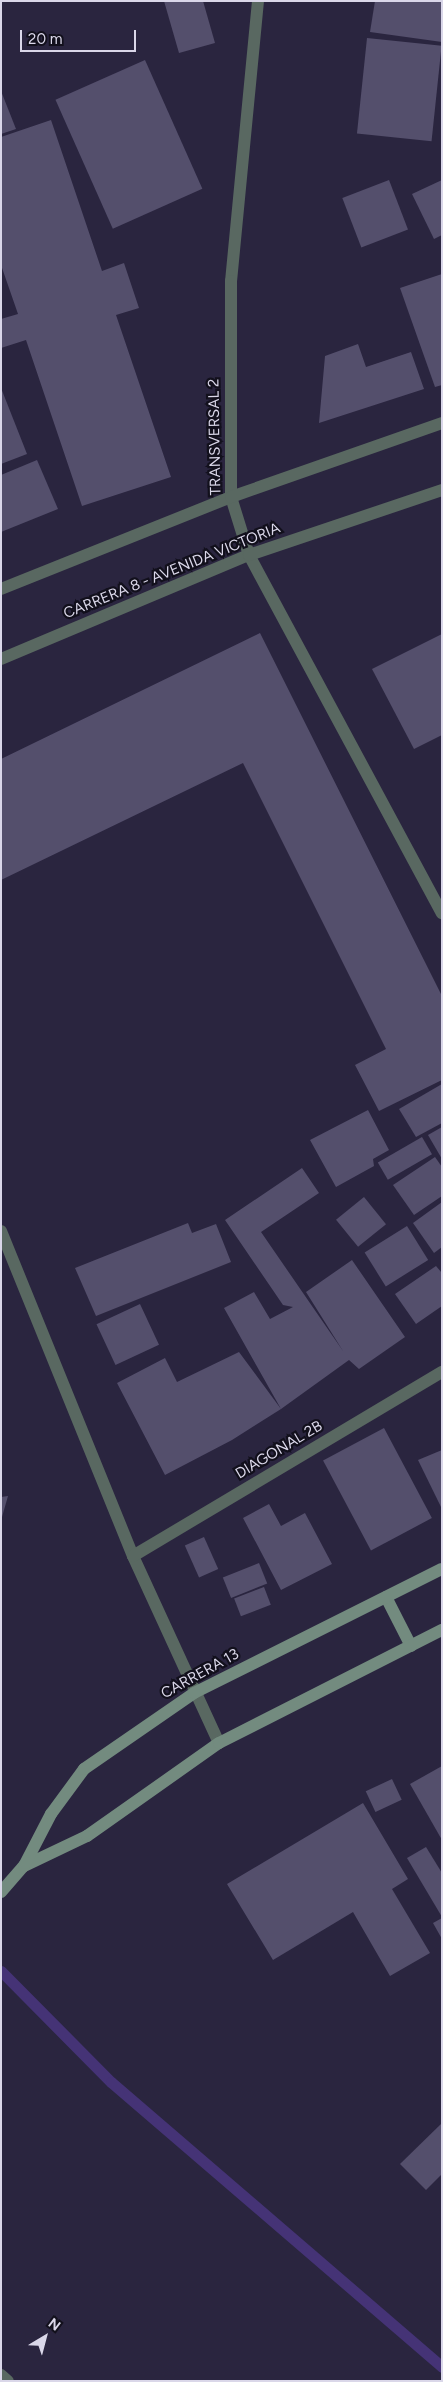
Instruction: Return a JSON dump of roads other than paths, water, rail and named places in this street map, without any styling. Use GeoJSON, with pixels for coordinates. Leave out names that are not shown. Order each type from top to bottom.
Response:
{"type":"FeatureCollection","features":[{"type":"Feature","properties":{"kind":"street","name":"TRANSVERSAL 2"},"geometry":{"type":"LineString","coordinates":[[258,1],[231,281],[231,497],[249,555],[442,913]]}},
{"type":"Feature","properties":{"kind":"street"},"geometry":{"type":"LineString","coordinates":[[1,589],[231,497],[442,423]]}},
{"type":"Feature","properties":{"kind":"street","name":"CARRERA 8 - AVENIDA VICTORIA"},"geometry":{"type":"LineString","coordinates":[[1,659],[249,555],[442,490]]}},
{"type":"Feature","properties":{"kind":"street"},"geometry":{"type":"LineString","coordinates":[[1,1231],[133,1556],[218,1743]]}},
{"type":"Feature","properties":{"kind":"street","name":"DIAGONAL 2B"},"geometry":{"type":"LineString","coordinates":[[133,1556],[442,1372]]}},
{"type":"Feature","properties":{"kind":"street","name":"CARRERA 13"},"geometry":{"type":"LineString","coordinates":[[1,1892],[24,1866],[51,1814],[84,1769],[194,1693],[442,1568]]}},
{"type":"Feature","properties":{"kind":"street"},"geometry":{"type":"LineString","coordinates":[[386,1596],[411,1646]]}},
{"type":"Feature","properties":{"kind":"street","name":"CARRERA 13"},"geometry":{"type":"LineString","coordinates":[[24,1866],[87,1836],[218,1743],[442,1630]]}},
{"type":"Feature","properties":{"kind":"street"},"geometry":{"type":"LineString","coordinates":[[1,2375],[8,2381]]}},
{"type":"Feature","properties":{"kind":"waterway"},"geometry":{"type":"LineString","coordinates":[[1,1971],[111,2082],[442,2367]]}}]}
